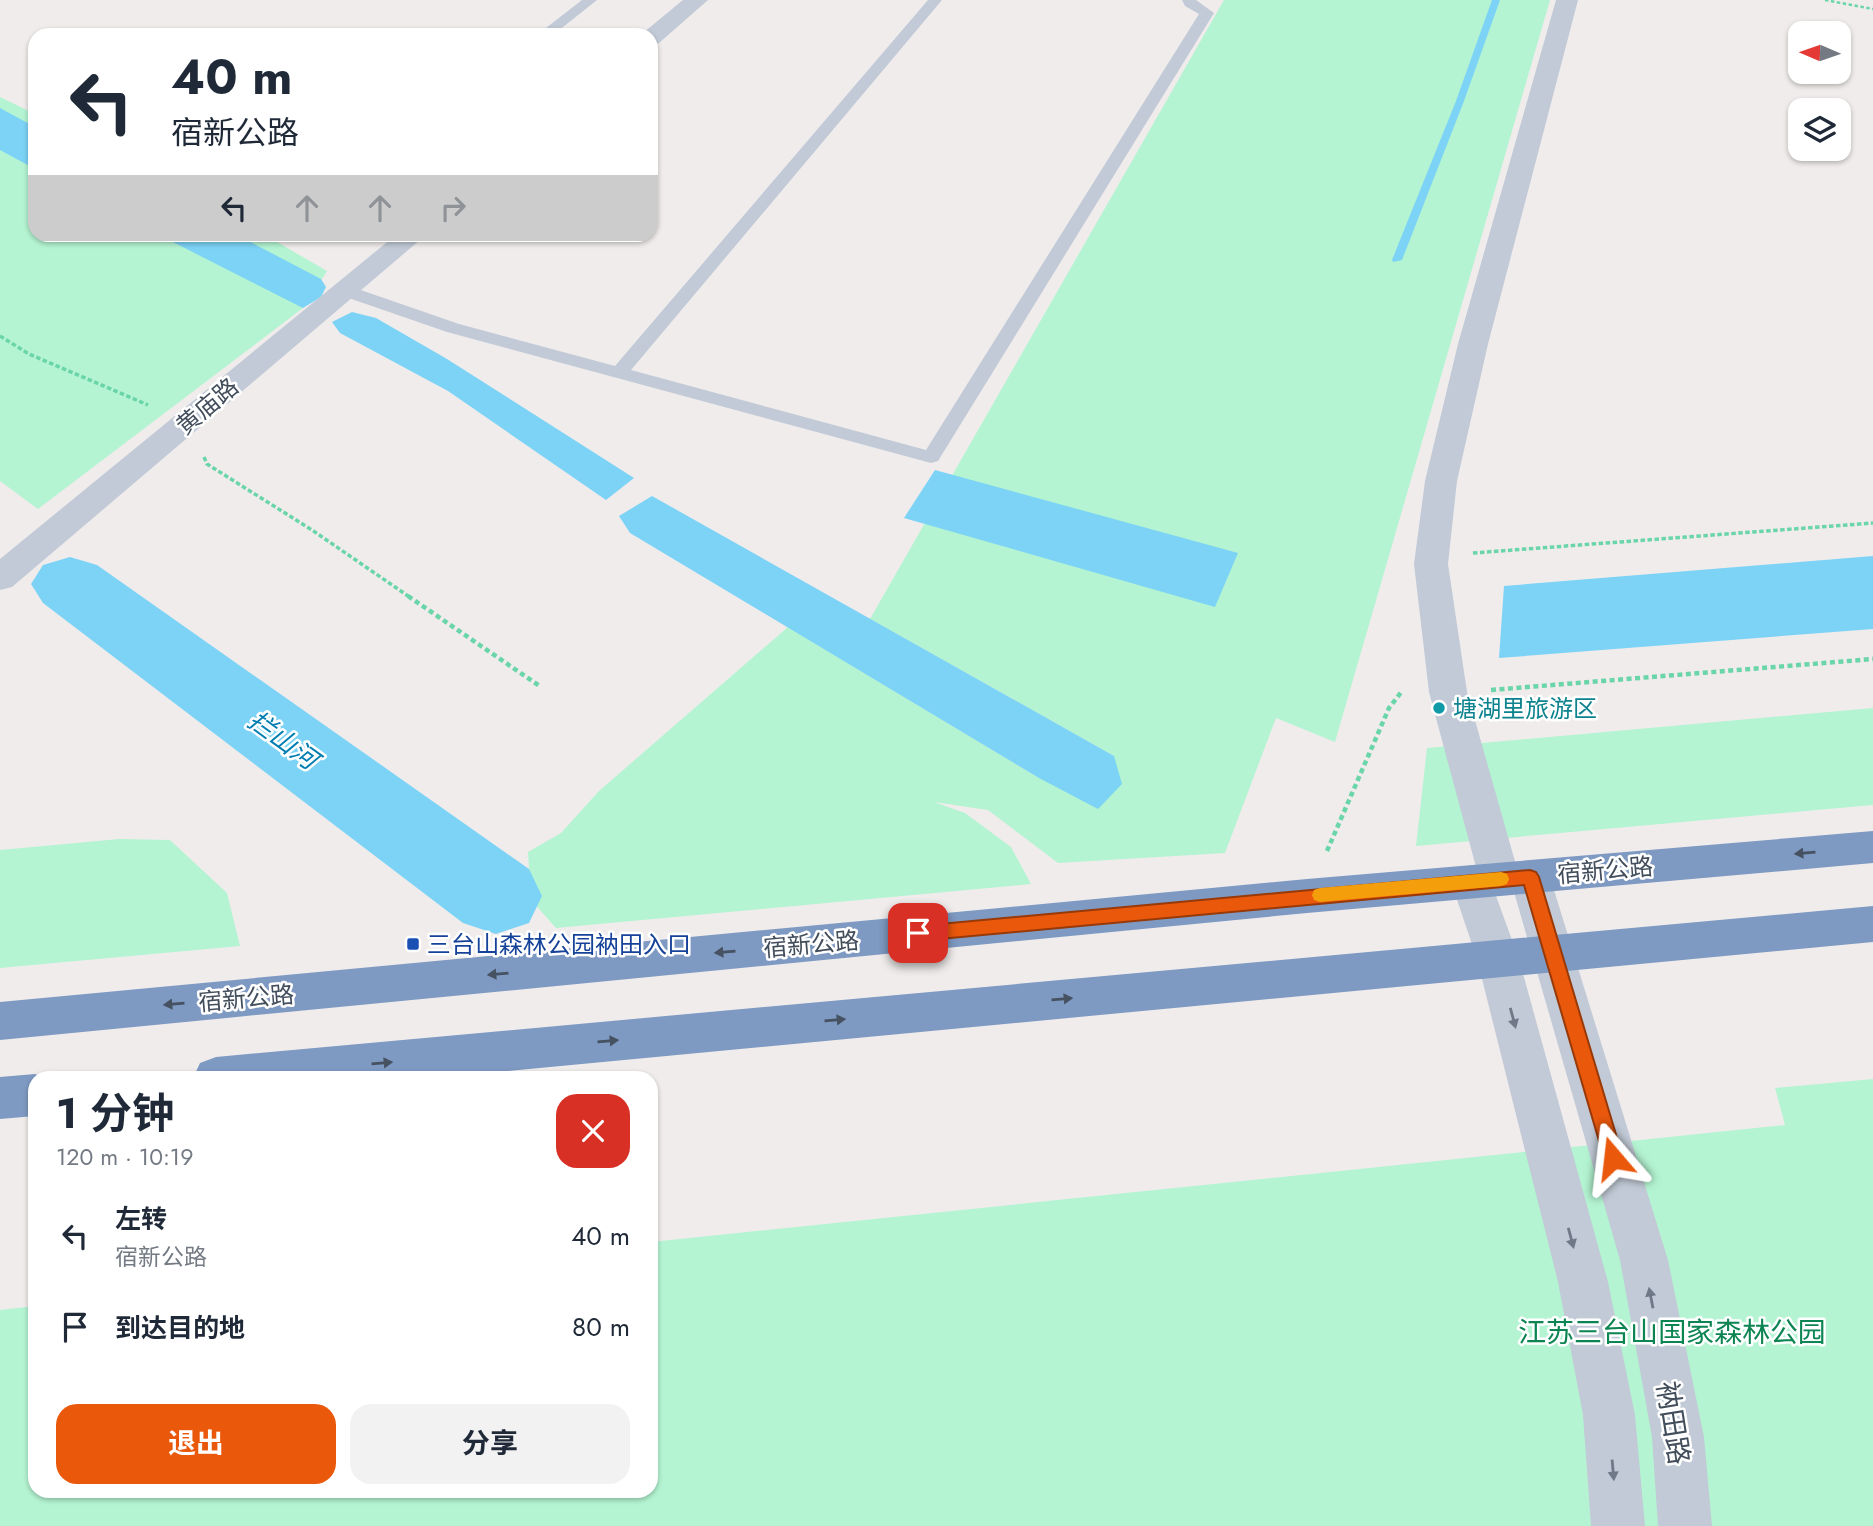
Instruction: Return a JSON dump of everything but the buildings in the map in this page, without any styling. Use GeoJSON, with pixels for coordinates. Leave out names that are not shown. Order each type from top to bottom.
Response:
{"type":"FeatureCollection","features":[{"type":"Feature","properties":{"kind":"highway","name":"宿新公路"},"geometry":{"type":"LineString","coordinates":[[0,1021],[1307,896],[1873,847]]}},
{"type":"Feature","properties":{"kind":"highway"},"geometry":{"type":"LineString","coordinates":[[291,1071],[1873,923]]}},
{"type":"Feature","properties":{"kind":"highway"},"geometry":{"type":"LineString","coordinates":[[0,1098],[28,1096]]}},
{"type":"Feature","properties":{"kind":"street"},"geometry":{"type":"LineString","coordinates":[[658,32],[697,0]]}},
{"type":"Feature","properties":{"kind":"street"},"geometry":{"type":"LineString","coordinates":[[1567,0],[1473,344],[1441,481],[1431,564],[1448,692],[1500,880],[1498,959],[1583,1282],[1609,1415],[1618,1526]]}},
{"type":"Feature","properties":{"kind":"street","name":"黄庙路"},"geometry":{"type":"LineString","coordinates":[[0,578],[404,242]]}},
{"type":"Feature","properties":{"kind":"street","name":"衲田路"},"geometry":{"type":"LineString","coordinates":[[1500,880],[1552,953],[1644,1260],[1678,1437],[1685,1526]]}},
{"type":"Feature","properties":{"kind":"lane"},"geometry":{"type":"LineString","coordinates":[[553,28],[590,0]]}},
{"type":"Feature","properties":{"kind":"lane"},"geometry":{"type":"LineString","coordinates":[[620,372],[935,0]]}},
{"type":"Feature","properties":{"kind":"lane"},"geometry":{"type":"LineString","coordinates":[[346,291],[453,328],[931,457],[1207,13],[1189,0]]}},
{"type":"Feature","properties":{"kind":"path"},"geometry":{"type":"LineString","coordinates":[[1825,0],[1873,9]]}},
{"type":"Feature","properties":{"kind":"path"},"geometry":{"type":"LineString","coordinates":[[0,336],[29,354],[188,422],[207,464],[312,530],[541,687]]}},
{"type":"Feature","properties":{"kind":"path"},"geometry":{"type":"LineString","coordinates":[[1431,564],[1471,554],[1873,523]]}},
{"type":"Feature","properties":{"kind":"path"},"geometry":{"type":"LineString","coordinates":[[1307,896],[1389,708],[1402,690],[1498,690],[1873,659]]}},
{"type":"Feature","properties":{"kind":"green space"},"geometry":{"type":"Polygon","coordinates":[[[1224,0],[1550,0],[1335,742],[1276,718],[1225,853],[1058,863],[988,810],[934,802],[965,813],[1011,847],[1031,884],[556,928],[531,900],[528,852],[561,833],[599,791],[788,627],[1039,778],[1114,756],[870,619],[1224,0]]]}},
{"type":"Feature","properties":{"kind":"green space"},"geometry":{"type":"Polygon","coordinates":[[[0,97],[28,111],[28,242],[277,242],[327,271],[303,308],[38,509],[0,481],[0,97]]]}},
{"type":"Feature","properties":{"kind":"green space"},"geometry":{"type":"Polygon","coordinates":[[[1873,708],[1873,805],[1416,846],[1427,748],[1873,708]]]}},
{"type":"Feature","properties":{"kind":"green space"},"geometry":{"type":"Polygon","coordinates":[[[119,839],[170,840],[227,893],[240,946],[0,968],[0,850],[119,839]]]}},
{"type":"Feature","properties":{"kind":"green space","name":"江苏三台山国家森林公园"},"geometry":{"type":"Polygon","coordinates":[[[1873,1079],[1873,1526],[0,1526],[0,1310],[28,1307],[28,1498],[658,1498],[658,1241],[1785,1125],[1775,1088],[1873,1079]]]}},
{"type":"Feature","properties":{"kind":"water"},"geometry":{"type":"Polygon","coordinates":[[[0,108],[28,123],[28,165],[0,150],[0,108]]]}},
{"type":"Feature","properties":{"kind":"water"},"geometry":{"type":"Polygon","coordinates":[[[173,242],[250,242],[321,279],[326,287],[321,297],[303,308],[173,242]]]}},
{"type":"Feature","properties":{"kind":"water"},"geometry":{"type":"Polygon","coordinates":[[[352,312],[376,318],[447,359],[634,478],[606,500],[448,391],[340,333],[332,322],[352,312]]]}},
{"type":"Feature","properties":{"kind":"water"},"geometry":{"type":"Polygon","coordinates":[[[935,470],[1238,553],[1215,607],[904,518],[935,470]]]}},
{"type":"Feature","properties":{"kind":"water"},"geometry":{"type":"Polygon","coordinates":[[[652,496],[1114,756],[1122,784],[1098,809],[1039,778],[630,533],[619,516],[652,496]]]}},
{"type":"Feature","properties":{"kind":"water"},"geometry":{"type":"Polygon","coordinates":[[[1873,556],[1873,629],[1499,658],[1504,586],[1873,556]]]}},
{"type":"Feature","properties":{"kind":"waterway"},"geometry":{"type":"LineString","coordinates":[[1397,260],[1460,101],[1496,0]]}},
{"type":"Feature","properties":{"kind":"waterway","name":"拦山河"},"geometry":{"type":"LineString","coordinates":[[70,584],[496,896]]}},
{"type":"Feature","properties":{"kind":"slow traffic"},"geometry":{"type":"LineString","coordinates":[[1320,895],[1501,879]]}},
{"type":"Feature","properties":{"kind":"place","name":"塘湖里旅游区"},"geometry":{"type":"Point","coordinates":[1439,708]}},
{"type":"Feature","properties":{"kind":"place","name":"三台山森林公园衲田入口"},"geometry":{"type":"Point","coordinates":[413,944]}},
{"type":"Feature","properties":{"kind":"route"},"geometry":{"type":"LineString","coordinates":[[918,933],[1530,877],[1613,1158]]}}]}
